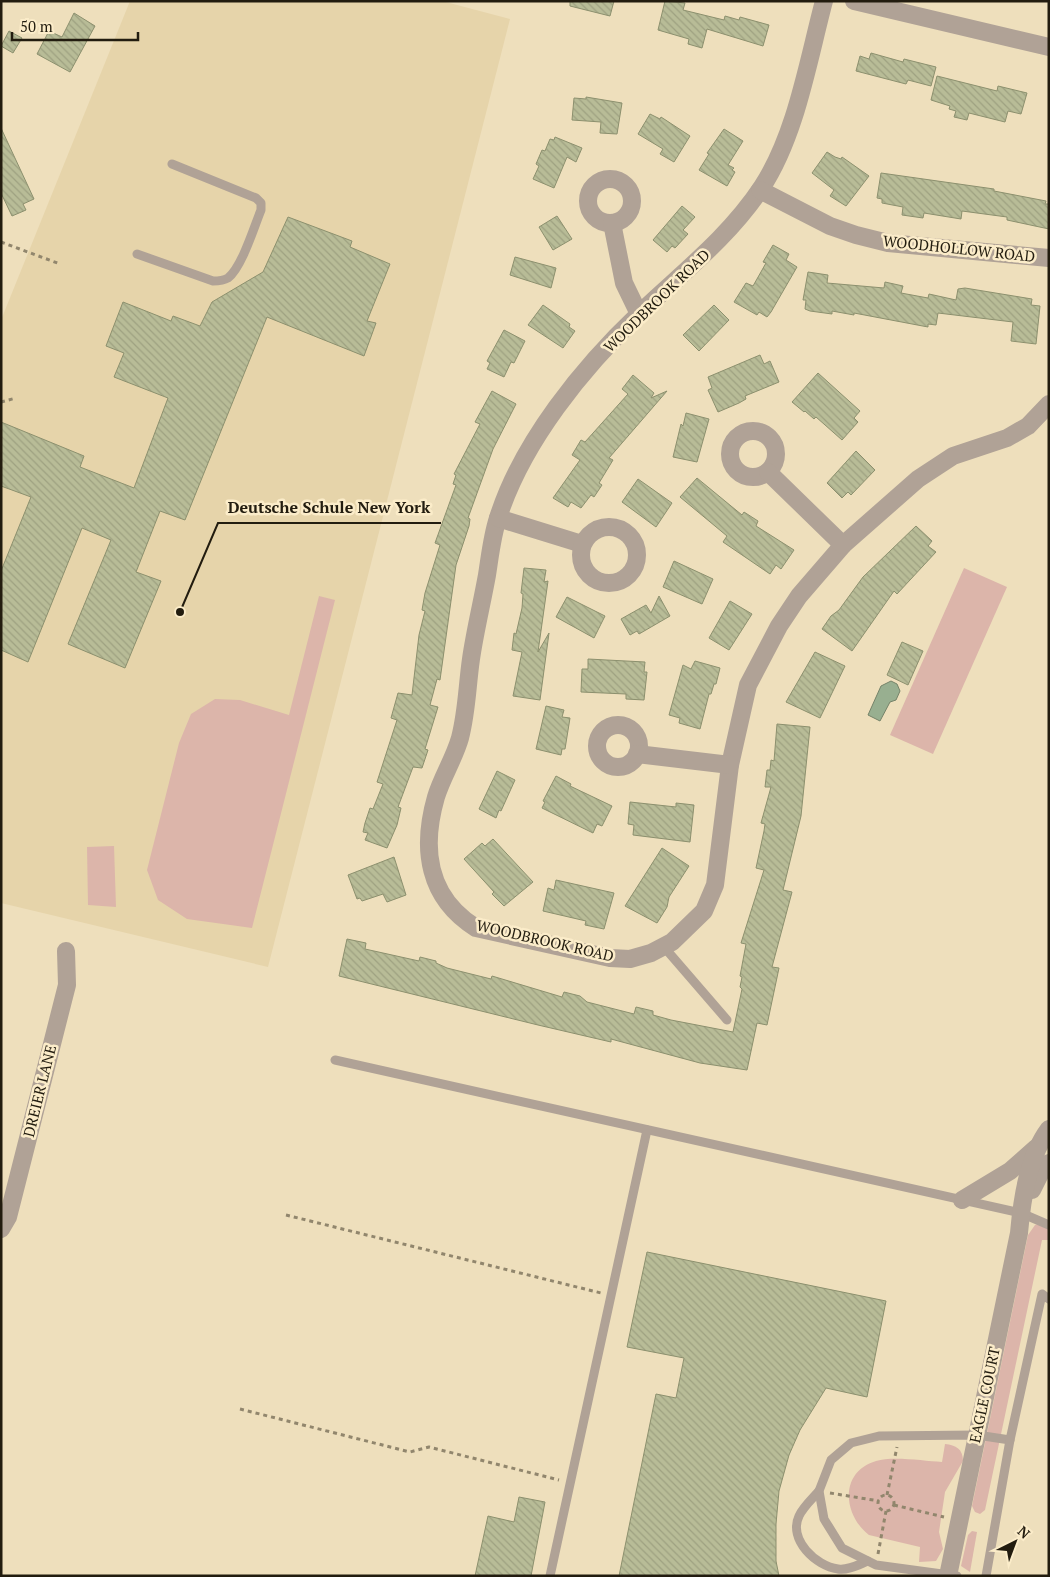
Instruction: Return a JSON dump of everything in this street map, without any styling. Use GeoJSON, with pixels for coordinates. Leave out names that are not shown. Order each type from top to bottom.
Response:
{"type":"FeatureCollection","features":[{"type":"Feature","properties":{"kind":"street","name":"WOODBROOK ROAD"},"geometry":{"type":"LineString","coordinates":[[824,1],[791,120],[777,162],[760,190],[712,248],[606,348],[546,424],[521,465],[498,518],[471,659],[467,712],[454,759],[436,796],[428,847],[433,878],[445,901],[464,920],[476,928],[610,958],[630,959],[651,953],[672,942],[704,911],[715,885],[730,765],[748,685],[779,626],[799,596],[843,545],[918,480],[953,456],[1007,438],[1028,426],[1049,404]]}},
{"type":"Feature","properties":{"kind":"street"},"geometry":{"type":"LineString","coordinates":[[854,1],[1049,47]]}},
{"type":"Feature","properties":{"kind":"street","name":"WOODHOLLOW ROAD"},"geometry":{"type":"LineString","coordinates":[[760,190],[830,226],[880,241],[1049,258]]}},
{"type":"Feature","properties":{"kind":"street"},"geometry":{"type":"LineString","coordinates":[[612,223],[624,283],[640,314]]}},
{"type":"Feature","properties":{"kind":"street"},"geometry":{"type":"LineString","coordinates":[[768,472],[843,545]]}},
{"type":"Feature","properties":{"kind":"street"},"geometry":{"type":"LineString","coordinates":[[498,518],[582,544]]}},
{"type":"Feature","properties":{"kind":"street"},"geometry":{"type":"LineString","coordinates":[[637,754],[730,765]]}},
{"type":"Feature","properties":{"kind":"street","name":"DREIER LANE"},"geometry":{"type":"LineString","coordinates":[[1,1229],[8,1217],[67,986],[66,951]]}},
{"type":"Feature","properties":{"kind":"street","name":"EAGLE COURT"},"geometry":{"type":"LineString","coordinates":[[962,1200],[1010,1171],[1036,1148],[1049,1129]]}},
{"type":"Feature","properties":{"kind":"street","name":"EAGLE COURT"},"geometry":{"type":"LineString","coordinates":[[951,1575],[960,1520],[1019,1233],[1021,1213],[1036,1148]]}},
{"type":"Feature","properties":{"kind":"street","name":"EAGLE COURT"},"geometry":{"type":"LineString","coordinates":[[1021,1213],[1040,1174],[1049,1163]]}},
{"type":"Feature","properties":{"kind":"lane"},"geometry":{"type":"LineString","coordinates":[[137,254],[213,281],[221,281],[235,270],[261,210],[261,203],[256,198],[172,164]]}},
{"type":"Feature","properties":{"kind":"lane"},"geometry":{"type":"LineString","coordinates":[[664,946],[727,1020]]}},
{"type":"Feature","properties":{"kind":"lane"},"geometry":{"type":"LineString","coordinates":[[335,1060],[1021,1213],[1049,1225]]}},
{"type":"Feature","properties":{"kind":"lane"},"geometry":{"type":"LineString","coordinates":[[550,1576],[646,1130]]}},
{"type":"Feature","properties":{"kind":"lane"},"geometry":{"type":"LineString","coordinates":[[986,1576],[1010,1440],[1042,1294],[1049,1299]]}},
{"type":"Feature","properties":{"kind":"lane"},"geometry":{"type":"LineString","coordinates":[[872,1563],[840,1570],[822,1565],[805,1550],[797,1532],[799,1516],[819,1491],[830,1460],[851,1443],[879,1436],[900,1434],[977,1435],[1010,1440]]}},
{"type":"Feature","properties":{"kind":"lane"},"geometry":{"type":"LineString","coordinates":[[819,1491],[824,1519],[842,1548],[872,1563],[911,1571],[951,1575]]}},
{"type":"Feature","properties":{"kind":"path"},"geometry":{"type":"LineString","coordinates":[[1,242],[60,264]]}},
{"type":"Feature","properties":{"kind":"path"},"geometry":{"type":"LineString","coordinates":[[1,402],[16,398]]}},
{"type":"Feature","properties":{"kind":"path"},"geometry":{"type":"LineString","coordinates":[[286,1215],[611,1296]]}},
{"type":"Feature","properties":{"kind":"path"},"geometry":{"type":"LineString","coordinates":[[240,1408],[410,1452],[429,1447],[570,1483]]}},
{"type":"Feature","properties":{"kind":"path"},"geometry":{"type":"LineString","coordinates":[[887,1495],[900,1434]]}},
{"type":"Feature","properties":{"kind":"path"},"geometry":{"type":"LineString","coordinates":[[819,1491],[879,1501]]}},
{"type":"Feature","properties":{"kind":"path"},"geometry":{"type":"LineString","coordinates":[[886,1511],[880,1506],[879,1501],[882,1496],[892,1497],[894,1505]]}},
{"type":"Feature","properties":{"kind":"path"},"geometry":{"type":"LineString","coordinates":[[894,1505],[960,1520]]}},
{"type":"Feature","properties":{"kind":"path"},"geometry":{"type":"LineString","coordinates":[[886,1511],[894,1505]]}},
{"type":"Feature","properties":{"kind":"path"},"geometry":{"type":"LineString","coordinates":[[872,1563],[886,1511]]}},
{"type":"Feature","properties":{"kind":"shaded area"},"geometry":{"type":"Polygon","coordinates":[[[130,1],[442,1],[510,19],[268,967],[1,903],[1,320],[130,1]]]}},
{"type":"Feature","properties":{"kind":"shaded area"},"geometry":{"type":"Polygon","coordinates":[[[964,568],[1007,587],[933,754],[890,735],[964,568]]]}},
{"type":"Feature","properties":{"kind":"shaded area"},"geometry":{"type":"Polygon","coordinates":[[[319,596],[335,600],[252,928],[187,919],[158,900],[147,870],[179,743],[191,714],[215,699],[240,700],[289,715],[319,596]]]}},
{"type":"Feature","properties":{"kind":"shaded area"},"geometry":{"type":"Polygon","coordinates":[[[891,681],[897,684],[900,691],[896,700],[890,702],[880,721],[868,715],[881,686],[891,681]]]}},
{"type":"Feature","properties":{"kind":"shaded area"},"geometry":{"type":"Polygon","coordinates":[[[114,846],[116,907],[88,905],[87,847],[114,846]]]}},
{"type":"Feature","properties":{"kind":"shaded area"},"geometry":{"type":"Polygon","coordinates":[[[1049,1224],[1049,1240],[1042,1240],[985,1510],[980,1514],[975,1512],[972,1506],[1028,1235],[1035,1225],[1049,1224]]]}},
{"type":"Feature","properties":{"kind":"shaded area"},"geometry":{"type":"Polygon","coordinates":[[[945,1444],[958,1448],[962,1453],[963,1461],[945,1492],[939,1532],[943,1549],[936,1561],[919,1562],[920,1547],[869,1535],[860,1527],[850,1506],[851,1484],[856,1474],[864,1467],[876,1461],[900,1459],[942,1462],[945,1444]]]}},
{"type":"Feature","properties":{"kind":"shaded area"},"geometry":{"type":"Polygon","coordinates":[[[972,1531],[977,1532],[970,1572],[961,1566],[968,1535],[972,1531]]]}},
{"type":"Feature","properties":{"kind":"building"},"geometry":{"type":"Polygon","coordinates":[[[570,1],[614,1],[610,16],[570,6],[570,1]]]}},
{"type":"Feature","properties":{"kind":"building"},"geometry":{"type":"Polygon","coordinates":[[[665,1],[685,3],[683,10],[724,20],[725,16],[739,20],[740,17],[769,25],[763,46],[707,29],[702,48],[688,44],[689,39],[658,30],[665,1]]]}},
{"type":"Feature","properties":{"kind":"building"},"geometry":{"type":"Polygon","coordinates":[[[74,13],[95,26],[70,72],[37,54],[49,31],[62,37],[74,13]]]}},
{"type":"Feature","properties":{"kind":"building"},"geometry":{"type":"Polygon","coordinates":[[[9,31],[22,38],[13,53],[1,46],[9,31]]]}},
{"type":"Feature","properties":{"kind":"building"},"geometry":{"type":"Polygon","coordinates":[[[871,53],[903,62],[904,59],[936,67],[931,86],[908,80],[906,84],[856,71],[860,56],[869,59],[871,53]]]}},
{"type":"Feature","properties":{"kind":"building"},"geometry":{"type":"Polygon","coordinates":[[[937,76],[997,91],[998,86],[1027,93],[1021,114],[1008,111],[1005,122],[969,113],[967,120],[954,117],[956,111],[949,109],[950,106],[931,100],[937,76]]]}},
{"type":"Feature","properties":{"kind":"building"},"geometry":{"type":"Polygon","coordinates":[[[586,97],[622,103],[617,134],[600,133],[601,122],[572,120],[574,98],[586,99],[586,97]]]}},
{"type":"Feature","properties":{"kind":"building"},"geometry":{"type":"Polygon","coordinates":[[[650,114],[660,119],[661,117],[690,136],[674,162],[660,154],[663,149],[638,134],[650,114]]]}},
{"type":"Feature","properties":{"kind":"building"},"geometry":{"type":"Polygon","coordinates":[[[1,128],[34,199],[23,204],[26,210],[12,216],[1,193],[1,128]]]}},
{"type":"Feature","properties":{"kind":"building"},"geometry":{"type":"Polygon","coordinates":[[[724,129],[743,141],[728,165],[734,168],[732,170],[735,172],[727,186],[699,170],[709,154],[707,153],[724,129]]]}},
{"type":"Feature","properties":{"kind":"building"},"geometry":{"type":"Polygon","coordinates":[[[555,137],[582,148],[576,162],[567,157],[554,188],[533,179],[539,166],[536,164],[542,150],[545,151],[550,139],[554,140],[555,137]]]}},
{"type":"Feature","properties":{"kind":"building"},"geometry":{"type":"Polygon","coordinates":[[[827,152],[841,159],[842,157],[869,176],[846,206],[830,196],[834,190],[812,173],[827,152]]]}},
{"type":"Feature","properties":{"kind":"building"},"geometry":{"type":"Polygon","coordinates":[[[881,173],[994,189],[994,191],[1046,201],[1045,204],[1049,204],[1049,229],[1007,220],[1007,217],[962,211],[961,219],[924,213],[923,218],[902,215],[903,207],[882,203],[882,199],[877,198],[881,173]]]}},
{"type":"Feature","properties":{"kind":"building"},"geometry":{"type":"Polygon","coordinates":[[[682,206],[695,217],[683,230],[688,234],[675,248],[672,246],[667,252],[653,240],[682,206]]]}},
{"type":"Feature","properties":{"kind":"building"},"geometry":{"type":"Polygon","coordinates":[[[557,216],[572,239],[553,250],[539,227],[557,216]]]}},
{"type":"Feature","properties":{"kind":"building"},"geometry":{"type":"Polygon","coordinates":[[[288,217],[352,241],[350,247],[390,264],[367,321],[376,323],[364,356],[267,317],[185,520],[160,511],[136,572],[161,581],[125,668],[68,644],[111,540],[82,528],[28,662],[1,650],[1,571],[31,497],[1,486],[1,422],[84,456],[80,467],[134,488],[168,398],[114,377],[124,353],[106,346],[123,302],[171,321],[173,316],[200,326],[212,302],[263,272],[288,217]]]}},
{"type":"Feature","properties":{"kind":"building"},"geometry":{"type":"Polygon","coordinates":[[[773,245],[789,254],[786,260],[797,267],[767,317],[759,312],[757,315],[734,302],[746,283],[753,286],[766,263],[763,262],[773,245]]]}},
{"type":"Feature","properties":{"kind":"building"},"geometry":{"type":"Polygon","coordinates":[[[515,257],[556,268],[551,288],[510,275],[515,257]]]}},
{"type":"Feature","properties":{"kind":"building"},"geometry":{"type":"Polygon","coordinates":[[[808,272],[828,275],[827,283],[884,288],[885,282],[903,286],[901,293],[928,298],[929,294],[956,300],[958,289],[965,288],[1032,299],[1031,305],[1040,306],[1036,344],[1011,341],[1013,322],[938,313],[936,325],[928,324],[928,327],[854,313],[854,315],[832,311],[832,314],[810,311],[805,309],[806,300],[803,300],[808,272]]]}},
{"type":"Feature","properties":{"kind":"building"},"geometry":{"type":"Polygon","coordinates":[[[543,305],[570,324],[569,327],[575,331],[563,348],[528,325],[543,305]]]}},
{"type":"Feature","properties":{"kind":"building"},"geometry":{"type":"Polygon","coordinates":[[[714,305],[729,320],[699,351],[683,335],[714,305]]]}},
{"type":"Feature","properties":{"kind":"building"},"geometry":{"type":"Polygon","coordinates":[[[504,330],[525,341],[514,363],[511,362],[504,377],[487,369],[490,363],[487,361],[504,330]]]}},
{"type":"Feature","properties":{"kind":"building"},"geometry":{"type":"Polygon","coordinates":[[[760,355],[764,364],[770,361],[779,382],[745,396],[746,399],[718,412],[708,390],[712,388],[708,377],[760,355]]]}},
{"type":"Feature","properties":{"kind":"building"},"geometry":{"type":"Polygon","coordinates":[[[818,373],[860,411],[854,418],[858,422],[842,440],[816,417],[814,419],[792,402],[818,373]]]}},
{"type":"Feature","properties":{"kind":"building"},"geometry":{"type":"Polygon","coordinates":[[[633,375],[654,393],[651,398],[667,391],[609,458],[613,460],[599,483],[602,485],[594,497],[591,495],[581,508],[571,502],[568,507],[553,498],[580,460],[572,455],[581,440],[585,442],[628,394],[622,389],[633,375]]]}},
{"type":"Feature","properties":{"kind":"building"},"geometry":{"type":"Polygon","coordinates":[[[492,391],[516,404],[493,449],[468,518],[470,519],[469,526],[456,565],[440,680],[437,679],[430,705],[438,707],[425,749],[428,750],[422,768],[413,767],[398,807],[401,808],[397,825],[387,848],[365,840],[368,833],[363,832],[365,823],[370,808],[373,809],[383,784],[377,782],[397,720],[391,718],[398,693],[412,695],[419,635],[425,611],[422,610],[425,593],[440,545],[435,543],[456,485],[453,484],[456,475],[454,474],[480,424],[475,422],[492,391]]]}},
{"type":"Feature","properties":{"kind":"building"},"geometry":{"type":"Polygon","coordinates":[[[686,413],[709,419],[697,462],[673,457],[681,424],[683,426],[686,413]]]}},
{"type":"Feature","properties":{"kind":"building"},"geometry":{"type":"Polygon","coordinates":[[[856,451],[875,470],[851,495],[848,492],[842,498],[827,483],[856,451]]]}},
{"type":"Feature","properties":{"kind":"building"},"geometry":{"type":"Polygon","coordinates":[[[697,478],[742,515],[744,512],[758,521],[756,526],[794,550],[781,569],[776,565],[770,574],[723,542],[727,536],[680,497],[697,478]]]}},
{"type":"Feature","properties":{"kind":"building"},"geometry":{"type":"Polygon","coordinates":[[[638,479],[672,503],[656,527],[622,502],[638,479]]]}},
{"type":"Feature","properties":{"kind":"building"},"geometry":{"type":"Polygon","coordinates":[[[916,526],[932,541],[928,546],[936,552],[897,594],[894,591],[852,651],[822,629],[831,616],[839,610],[863,577],[916,526]]]}},
{"type":"Feature","properties":{"kind":"building"},"geometry":{"type":"Polygon","coordinates":[[[674,561],[713,579],[702,604],[663,587],[674,561]]]}},
{"type":"Feature","properties":{"kind":"building"},"geometry":{"type":"Polygon","coordinates":[[[524,568],[546,570],[544,582],[548,581],[538,652],[549,633],[540,700],[513,696],[522,652],[512,650],[514,633],[516,634],[522,608],[523,594],[521,593],[524,568]]]}},
{"type":"Feature","properties":{"kind":"building"},"geometry":{"type":"Polygon","coordinates":[[[659,596],[670,616],[639,634],[637,631],[630,635],[621,619],[646,605],[651,613],[659,596]]]}},
{"type":"Feature","properties":{"kind":"building"},"geometry":{"type":"Polygon","coordinates":[[[567,597],[605,616],[594,638],[556,617],[567,597]]]}},
{"type":"Feature","properties":{"kind":"building"},"geometry":{"type":"Polygon","coordinates":[[[730,601],[752,614],[729,650],[709,638],[730,601]]]}},
{"type":"Feature","properties":{"kind":"building"},"geometry":{"type":"Polygon","coordinates":[[[902,642],[923,651],[908,685],[887,675],[902,642]]]}},
{"type":"Feature","properties":{"kind":"building"},"geometry":{"type":"Polygon","coordinates":[[[815,652],[845,666],[820,718],[786,702],[815,652]]]}},
{"type":"Feature","properties":{"kind":"building"},"geometry":{"type":"Polygon","coordinates":[[[588,659],[645,662],[644,672],[647,672],[644,700],[626,699],[626,694],[581,692],[582,669],[588,669],[588,659]]]}},
{"type":"Feature","properties":{"kind":"building"},"geometry":{"type":"Polygon","coordinates":[[[695,661],[720,668],[716,684],[714,684],[711,694],[709,694],[700,729],[679,723],[680,718],[669,715],[683,665],[691,669],[695,661]]]}},
{"type":"Feature","properties":{"kind":"building"},"geometry":{"type":"Polygon","coordinates":[[[546,706],[564,710],[562,717],[570,718],[565,749],[562,749],[561,755],[536,749],[546,706]]]}},
{"type":"Feature","properties":{"kind":"building"},"geometry":{"type":"Polygon","coordinates":[[[777,724],[810,727],[801,816],[783,890],[792,892],[772,967],[779,968],[767,1025],[757,1023],[747,1070],[700,1063],[611,1039],[611,1042],[339,976],[347,939],[366,943],[365,949],[419,961],[420,957],[436,961],[436,963],[447,968],[491,979],[492,976],[562,997],[564,992],[580,996],[587,1002],[634,1014],[636,1007],[653,1011],[653,1015],[671,1020],[733,1032],[742,989],[740,987],[742,977],[740,976],[746,944],[741,943],[764,870],[756,868],[765,824],[761,823],[771,787],[765,787],[767,770],[770,770],[771,760],[774,761],[777,724]]]}},
{"type":"Feature","properties":{"kind":"building"},"geometry":{"type":"Polygon","coordinates":[[[497,771],[515,780],[496,818],[479,809],[497,771]]]}},
{"type":"Feature","properties":{"kind":"building"},"geometry":{"type":"Polygon","coordinates":[[[556,776],[571,784],[570,786],[612,806],[602,826],[597,824],[593,833],[542,808],[545,802],[543,801],[556,776]]]}},
{"type":"Feature","properties":{"kind":"building"},"geometry":{"type":"Polygon","coordinates":[[[630,802],[676,807],[676,803],[694,805],[690,842],[633,835],[634,825],[628,824],[630,802]]]}},
{"type":"Feature","properties":{"kind":"building"},"geometry":{"type":"Polygon","coordinates":[[[493,839],[533,882],[504,906],[464,859],[482,843],[485,846],[493,839]]]}},
{"type":"Feature","properties":{"kind":"building"},"geometry":{"type":"Polygon","coordinates":[[[662,848],[689,866],[669,897],[667,907],[657,923],[625,906],[662,848]]]}},
{"type":"Feature","properties":{"kind":"building"},"geometry":{"type":"Polygon","coordinates":[[[394,857],[406,895],[387,902],[383,894],[362,901],[360,898],[357,899],[348,875],[394,857]]]}},
{"type":"Feature","properties":{"kind":"building"},"geometry":{"type":"Polygon","coordinates":[[[556,880],[614,893],[604,929],[585,925],[586,921],[543,911],[548,888],[554,890],[556,880]]]}},
{"type":"Feature","properties":{"kind":"building"},"geometry":{"type":"Polygon","coordinates":[[[647,1252],[886,1301],[867,1397],[826,1388],[800,1430],[789,1455],[779,1491],[776,1524],[776,1561],[779,1576],[619,1576],[656,1394],[676,1398],[684,1358],[627,1347],[647,1252]]]}},
{"type":"Feature","properties":{"kind":"building"},"geometry":{"type":"Polygon","coordinates":[[[519,1497],[545,1502],[531,1576],[475,1576],[488,1516],[514,1522],[519,1497]]]}},
{"type":"Feature","properties":{"kind":"place","name":"Deutsche Schule New York"},"geometry":{"type":"Point","coordinates":[180,612]}}]}
